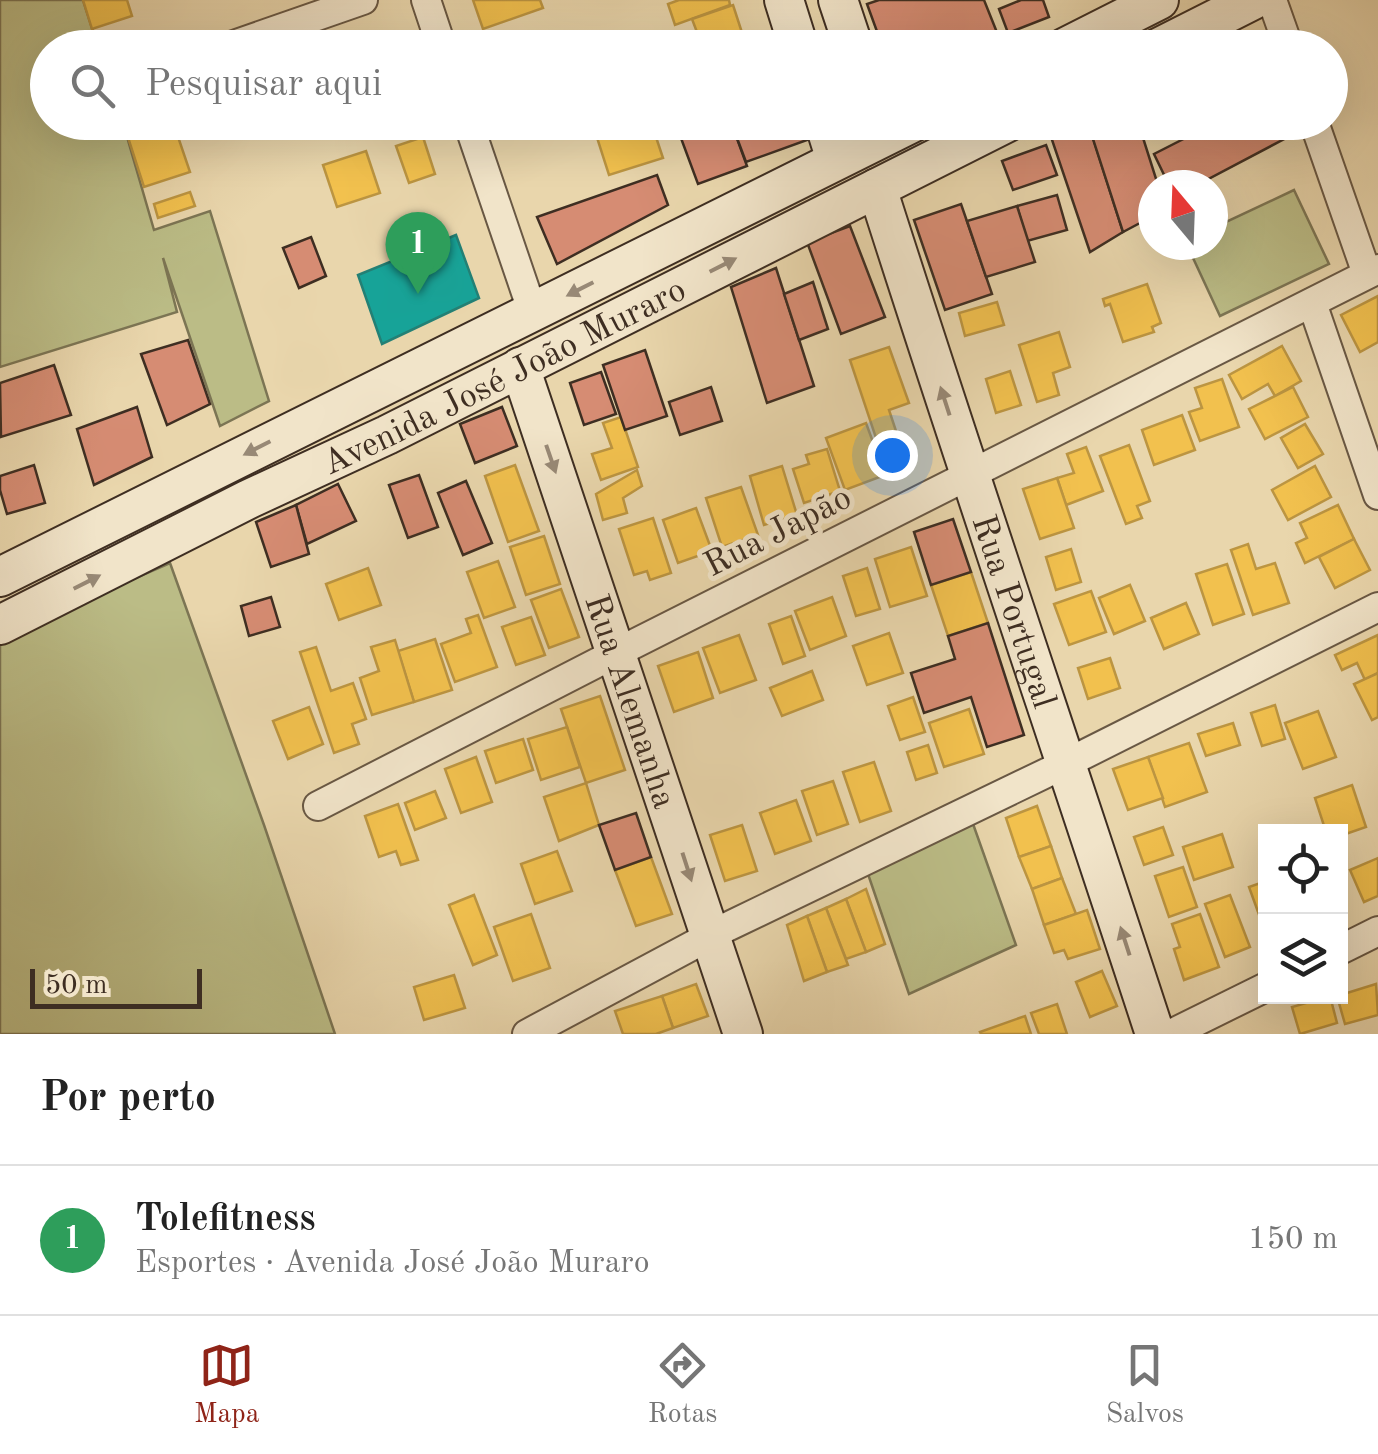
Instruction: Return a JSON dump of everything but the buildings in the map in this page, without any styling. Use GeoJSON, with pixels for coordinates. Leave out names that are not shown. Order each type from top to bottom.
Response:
{"type":"FeatureCollection","features":[{"type":"Feature","properties":{"kind":"main road"},"geometry":{"type":"LineString","coordinates":[[784,0],[794,30]]}},
{"type":"Feature","properties":{"kind":"main road"},"geometry":{"type":"LineString","coordinates":[[838,0],[848,30]]}},
{"type":"Feature","properties":{"kind":"main road"},"geometry":{"type":"LineString","coordinates":[[1100,30],[1159,0]]}},
{"type":"Feature","properties":{"kind":"main road"},"geometry":{"type":"LineString","coordinates":[[1194,30],[1253,0]]}},
{"type":"Feature","properties":{"kind":"main road"},"geometry":{"type":"LineString","coordinates":[[830,140],[836,160]]}},
{"type":"Feature","properties":{"kind":"main road","name":"Avenida José João Muraro"},"geometry":{"type":"LineString","coordinates":[[0,577],[871,140]]}},
{"type":"Feature","properties":{"kind":"main road"},"geometry":{"type":"LineString","coordinates":[[914,170],[963,140]]}},
{"type":"Feature","properties":{"kind":"main road","name":"Avenida José João Muraro"},"geometry":{"type":"LineString","coordinates":[[0,625],[973,140]]}},
{"type":"Feature","properties":{"kind":"main road","name":"Rua Portugal"},"geometry":{"type":"LineString","coordinates":[[876,188],[1155,1034]]}},
{"type":"Feature","properties":{"kind":"main road"},"geometry":{"type":"LineString","coordinates":[[387,435],[368,417],[367,403],[435,362]]}},
{"type":"Feature","properties":{"kind":"main road","name":"Rua Alemanha"},"geometry":{"type":"LineString","coordinates":[[520,367],[743,1034]]}},
{"type":"Feature","properties":{"kind":"main road"},"geometry":{"type":"LineString","coordinates":[[249,500],[340,446],[346,438],[344,425],[337,414],[325,414]]}},
{"type":"Feature","properties":{"kind":"street"},"geometry":{"type":"LineString","coordinates":[[276,30],[362,0]]}},
{"type":"Feature","properties":{"kind":"street"},"geometry":{"type":"LineString","coordinates":[[426,0],[436,30]]}},
{"type":"Feature","properties":{"kind":"street"},"geometry":{"type":"LineString","coordinates":[[1272,0],[1283,30]]}},
{"type":"Feature","properties":{"kind":"street"},"geometry":{"type":"LineString","coordinates":[[474,140],[532,313]]}},
{"type":"Feature","properties":{"kind":"street"},"geometry":{"type":"LineString","coordinates":[[1321,140],[1372,272]]}},
{"type":"Feature","properties":{"kind":"street","name":"Rua Japão"},"geometry":{"type":"LineString","coordinates":[[318,806],[1372,272]]}},
{"type":"Feature","properties":{"kind":"street"},"geometry":{"type":"LineString","coordinates":[[1312,303],[1378,494]]}},
{"type":"Feature","properties":{"kind":"street"},"geometry":{"type":"LineString","coordinates":[[527,1034],[710,936],[1378,608]]}},
{"type":"Feature","properties":{"kind":"street"},"geometry":{"type":"LineString","coordinates":[[1348,946],[1378,931]]}},
{"type":"Feature","properties":{"kind":"street"},"geometry":{"type":"LineString","coordinates":[[1171,1034],[1258,991]]}},
{"type":"Feature","properties":{"kind":"green space"},"geometry":{"type":"Polygon","coordinates":[[[0,0],[83,0],[93,30],[30,30],[30,140],[128,140],[154,230],[210,211],[269,401],[220,426],[163,258],[177,312],[0,367],[0,0]]]}},
{"type":"Feature","properties":{"kind":"green space"},"geometry":{"type":"Polygon","coordinates":[[[1294,190],[1329,264],[1220,316],[1194,260],[1228,260],[1228,221],[1294,190]]]}},
{"type":"Feature","properties":{"kind":"green space"},"geometry":{"type":"Polygon","coordinates":[[[170,563],[335,1034],[0,1034],[0,637],[170,563]]]}},
{"type":"Feature","properties":{"kind":"green space"},"geometry":{"type":"Polygon","coordinates":[[[972,821],[1016,945],[909,994],[868,874],[972,821]]]}},
{"type":"Feature","properties":{"kind":"place","name":"Tolefitness"},"geometry":{"type":"Point","coordinates":[418,294]}}]}
